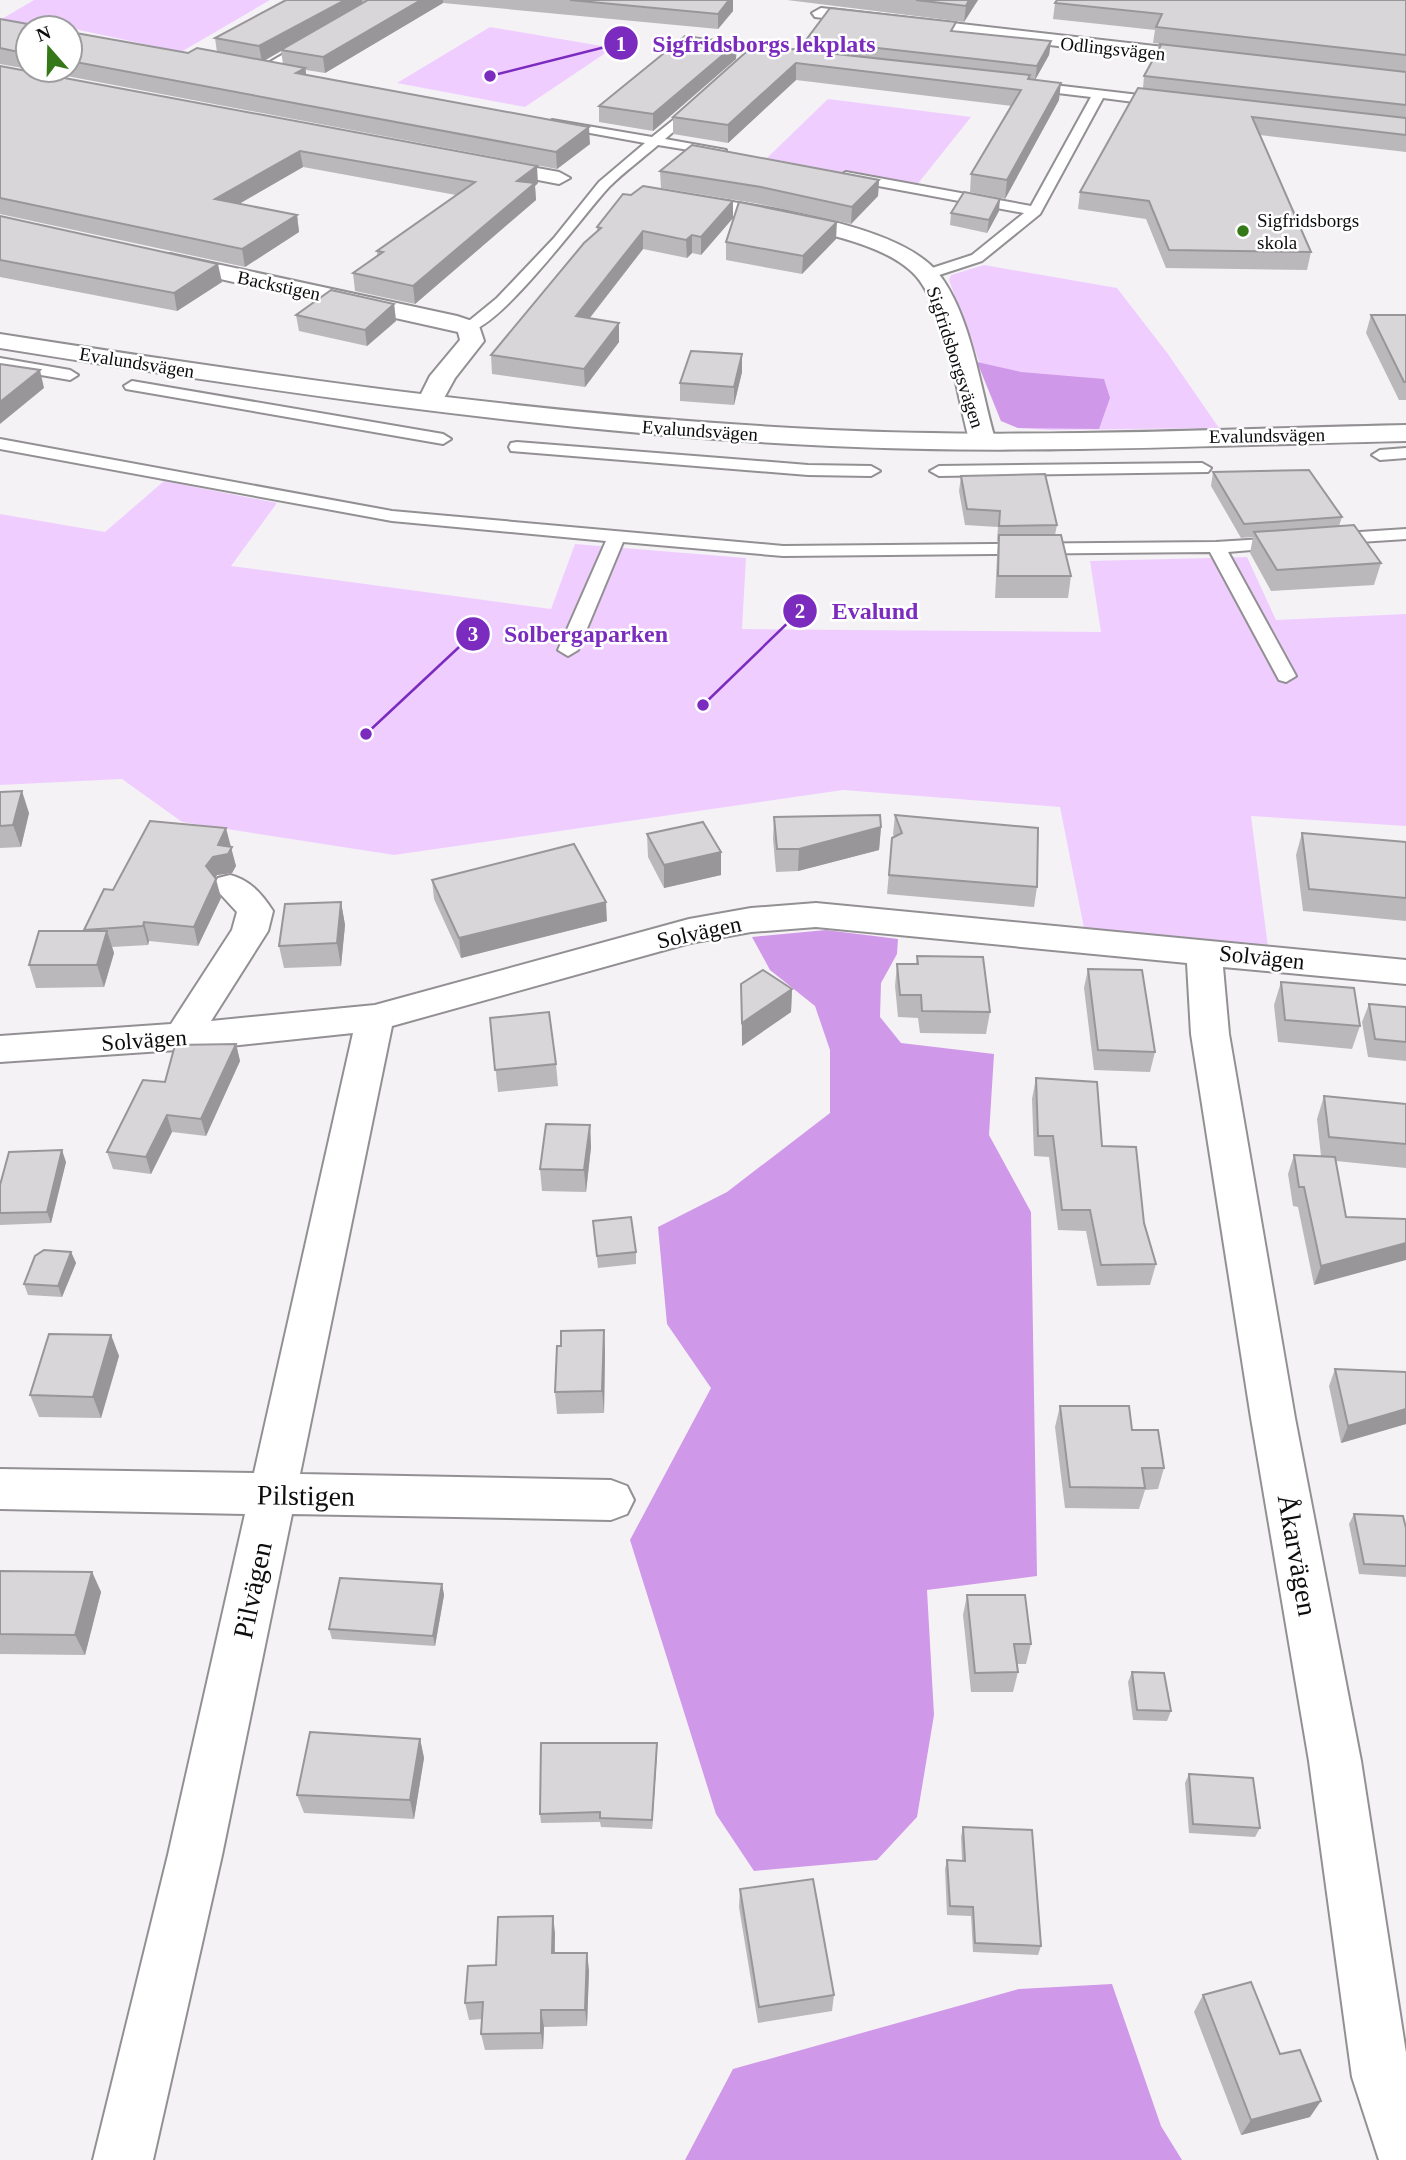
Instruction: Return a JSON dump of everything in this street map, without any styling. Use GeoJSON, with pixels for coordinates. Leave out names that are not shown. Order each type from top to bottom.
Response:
{"type":"FeatureCollection","features":[{"type":"Feature","properties":{"kind":"street","name":"Odlingsvägen"},"geometry":{"type":"LineString","coordinates":[[821,13],[1232,61]]}},
{"type":"Feature","properties":{"kind":"street"},"geometry":{"type":"LineString","coordinates":[[470,161],[558,178]]}},
{"type":"Feature","properties":{"kind":"street","name":"Sigfridsborgsvägen"},"geometry":{"type":"LineString","coordinates":[[664,197],[842,232],[886,245],[928,274],[950,326],[982,439]]}},
{"type":"Feature","properties":{"kind":"street","name":"Backstigen"},"geometry":{"type":"LineString","coordinates":[[143,255],[449,321],[469,328]]}},
{"type":"Feature","properties":{"kind":"street"},"geometry":{"type":"LineString","coordinates":[[429,404],[443,376],[472,341],[469,328]]}},
{"type":"Feature","properties":{"kind":"street","name":"Evalundsvägen"},"geometry":{"type":"LineString","coordinates":[[0,341],[429,404],[638,426],[835,438],[982,439],[1406,433]]}},
{"type":"Feature","properties":{"kind":"street"},"geometry":{"type":"LineString","coordinates":[[182,1037],[250,931],[255,911],[248,901],[230,886]]}},
{"type":"Feature","properties":{"kind":"street","name":"Solvägen"},"geometry":{"type":"LineString","coordinates":[[0,1049],[182,1037],[375,1018],[689,932],[751,920],[803,916],[1049,935],[1406,972]]}},
{"type":"Feature","properties":{"kind":"street","name":"Åkarvägen"},"geometry":{"type":"LineString","coordinates":[[1204,952],[1210,1034],[1273,1418],[1335,1761],[1381,2077],[1406,2154]]}},
{"type":"Feature","properties":{"kind":"street","name":"Pilvägen"},"geometry":{"type":"LineString","coordinates":[[123,2160],[195,1855],[375,1018]]}},
{"type":"Feature","properties":{"kind":"street","name":"Pilstigen"},"geometry":{"type":"LineString","coordinates":[[0,1489],[611,1500]]}},
{"type":"Feature","properties":{"kind":"lane"},"geometry":{"type":"LineString","coordinates":[[283,72],[259,68],[319,37]]}},
{"type":"Feature","properties":{"kind":"lane"},"geometry":{"type":"LineString","coordinates":[[1019,85],[1184,104]]}},
{"type":"Feature","properties":{"kind":"lane"},"geometry":{"type":"LineString","coordinates":[[928,274],[976,258],[1035,211],[1099,94]]}},
{"type":"Feature","properties":{"kind":"lane"},"geometry":{"type":"LineString","coordinates":[[469,328],[502,301],[559,242],[604,186],[707,96]]}},
{"type":"Feature","properties":{"kind":"lane"},"geometry":{"type":"LineString","coordinates":[[548,121],[611,138],[655,141],[691,152],[736,156]]}},
{"type":"Feature","properties":{"kind":"lane"},"geometry":{"type":"LineString","coordinates":[[831,174],[1035,211]]}},
{"type":"Feature","properties":{"kind":"lane"},"geometry":{"type":"LineString","coordinates":[[0,363],[70,375]]}},
{"type":"Feature","properties":{"kind":"lane"},"geometry":{"type":"LineString","coordinates":[[132,386],[443,439]]}},
{"type":"Feature","properties":{"kind":"lane"},"geometry":{"type":"LineString","coordinates":[[0,444],[392,516],[783,551],[1216,547],[1406,534]]}},
{"type":"Feature","properties":{"kind":"lane"},"geometry":{"type":"LineString","coordinates":[[517,447],[871,471]]}},
{"type":"Feature","properties":{"kind":"lane"},"geometry":{"type":"LineString","coordinates":[[1380,455],[1406,453]]}},
{"type":"Feature","properties":{"kind":"lane"},"geometry":{"type":"LineString","coordinates":[[939,471],[1202,468]]}},
{"type":"Feature","properties":{"kind":"lane"},"geometry":{"type":"LineString","coordinates":[[568,650],[617,536]]}},
{"type":"Feature","properties":{"kind":"lane"},"geometry":{"type":"LineString","coordinates":[[1216,547],[1286,676]]}},
{"type":"Feature","properties":{"kind":"shaded area"},"geometry":{"type":"Polygon","coordinates":[[[34,0],[270,0],[181,52],[84,31],[84,14],[14,14],[14,22],[0,20],[34,0]]]}},
{"type":"Feature","properties":{"kind":"shaded area"},"geometry":{"type":"Polygon","coordinates":[[[490,27],[613,48],[525,107],[397,83],[490,27]]]}},
{"type":"Feature","properties":{"kind":"shaded area"},"geometry":{"type":"Polygon","coordinates":[[[828,99],[971,117],[916,186],[767,158],[828,99]]]}},
{"type":"Feature","properties":{"kind":"shaded area"},"geometry":{"type":"Polygon","coordinates":[[[984,265],[1117,288],[1168,354],[1219,428],[1050,430],[1018,428],[1001,421],[949,280],[951,275],[984,265]]]}},
{"type":"Feature","properties":{"kind":"shaded area"},"geometry":{"type":"Polygon","coordinates":[[[977,362],[1021,372],[1104,379],[1110,398],[1099,429],[1018,428],[1001,421],[977,362]]]}},
{"type":"Feature","properties":{"kind":"shaded area"},"geometry":{"type":"Polygon","coordinates":[[[164,481],[277,503],[231,566],[551,609],[575,544],[746,558],[742,629],[1101,632],[1090,561],[1247,557],[1276,620],[1406,614],[1406,826],[1251,816],[1268,947],[1084,928],[1060,807],[843,790],[394,855],[182,822],[122,779],[0,785],[0,514],[105,532],[164,481]]]}},
{"type":"Feature","properties":{"kind":"shaded area"},"geometry":{"type":"Polygon","coordinates":[[[826,930],[898,939],[897,954],[881,983],[880,1017],[901,1043],[994,1054],[989,1135],[1031,1212],[1037,1576],[927,1590],[934,1715],[917,1817],[877,1860],[754,1871],[716,1814],[630,1540],[711,1388],[667,1324],[658,1227],[727,1192],[830,1113],[830,1050],[815,1006],[770,970],[752,937],[826,930]]]}},
{"type":"Feature","properties":{"kind":"shaded area"},"geometry":{"type":"Polygon","coordinates":[[[1112,1984],[1161,2126],[1182,2160],[685,2160],[733,2069],[1019,1989],[1112,1984]]]}},
{"type":"Feature","properties":{"kind":"building"},"geometry":{"type":"Polygon","coordinates":[[[286,0],[345,0],[259,46],[215,38],[286,0]]]}},
{"type":"Feature","properties":{"kind":"building"},"geometry":{"type":"Polygon","coordinates":[[[368,0],[421,0],[323,57],[281,50],[368,0]]]}},
{"type":"Feature","properties":{"kind":"building"},"geometry":{"type":"Polygon","coordinates":[[[570,0],[729,0],[718,14],[570,0]]]}},
{"type":"Feature","properties":{"kind":"building"},"geometry":{"type":"Polygon","coordinates":[[[916,0],[969,0],[966,6],[916,0]]]}},
{"type":"Feature","properties":{"kind":"building"},"geometry":{"type":"Polygon","coordinates":[[[1057,0],[1406,0],[1406,55],[1156,27],[1162,14],[1055,3],[1057,0]]]}},
{"type":"Feature","properties":{"kind":"building"},"geometry":{"type":"Polygon","coordinates":[[[830,8],[956,22],[951,31],[1051,41],[1037,66],[806,40],[830,8]]]}},
{"type":"Feature","properties":{"kind":"building"},"geometry":{"type":"Polygon","coordinates":[[[0,19],[14,22],[14,51],[0,48],[0,19]]]}},
{"type":"Feature","properties":{"kind":"building"},"geometry":{"type":"Polygon","coordinates":[[[84,34],[188,53],[197,48],[305,68],[296,73],[589,127],[556,152],[84,64],[84,34]]]}},
{"type":"Feature","properties":{"kind":"building"},"geometry":{"type":"Polygon","coordinates":[[[685,36],[737,43],[653,114],[599,106],[685,36]]]}},
{"type":"Feature","properties":{"kind":"building"},"geometry":{"type":"Polygon","coordinates":[[[1159,44],[1406,72],[1406,105],[1144,76],[1161,45],[1159,44]]]}},
{"type":"Feature","properties":{"kind":"building"},"geometry":{"type":"Polygon","coordinates":[[[754,45],[1030,75],[1028,79],[1061,83],[1007,180],[971,174],[1021,90],[796,63],[728,125],[673,117],[754,45]]]}},
{"type":"Feature","properties":{"kind":"building"},"geometry":{"type":"Polygon","coordinates":[[[0,66],[14,69],[14,84],[84,84],[84,82],[537,166],[517,181],[535,183],[413,286],[353,273],[383,252],[377,251],[475,182],[300,151],[215,199],[297,215],[242,249],[0,198],[0,66]]]}},
{"type":"Feature","properties":{"kind":"building"},"geometry":{"type":"Polygon","coordinates":[[[1138,88],[1406,118],[1406,135],[1252,117],[1311,252],[1169,250],[1149,201],[1080,192],[1138,88]]]}},
{"type":"Feature","properties":{"kind":"building"},"geometry":{"type":"Polygon","coordinates":[[[692,145],[879,180],[852,207],[761,187],[660,171],[692,145]]]}},
{"type":"Feature","properties":{"kind":"building"},"geometry":{"type":"Polygon","coordinates":[[[643,186],[733,201],[701,237],[692,235],[686,240],[643,231],[576,316],[619,323],[584,369],[491,355],[584,243],[601,228],[597,227],[623,194],[631,195],[643,186]]]}},
{"type":"Feature","properties":{"kind":"building"},"geometry":{"type":"Polygon","coordinates":[[[964,192],[1000,199],[989,220],[951,213],[964,192]]]}},
{"type":"Feature","properties":{"kind":"building"},"geometry":{"type":"Polygon","coordinates":[[[739,202],[837,222],[803,256],[726,242],[739,202]]]}},
{"type":"Feature","properties":{"kind":"building"},"geometry":{"type":"Polygon","coordinates":[[[0,216],[218,264],[174,293],[0,260],[0,216]]]}},
{"type":"Feature","properties":{"kind":"building"},"geometry":{"type":"Polygon","coordinates":[[[331,290],[394,304],[365,330],[296,315],[331,290]]]}},
{"type":"Feature","properties":{"kind":"building"},"geometry":{"type":"Polygon","coordinates":[[[1371,315],[1406,315],[1406,382],[1404,382],[1371,315]]]}},
{"type":"Feature","properties":{"kind":"building"},"geometry":{"type":"Polygon","coordinates":[[[691,351],[742,354],[734,387],[680,383],[691,351]]]}},
{"type":"Feature","properties":{"kind":"building"},"geometry":{"type":"Polygon","coordinates":[[[0,364],[40,370],[0,402],[0,364]]]}},
{"type":"Feature","properties":{"kind":"building"},"geometry":{"type":"Polygon","coordinates":[[[1309,470],[1342,517],[1244,524],[1213,472],[1309,470]]]}},
{"type":"Feature","properties":{"kind":"building"},"geometry":{"type":"Polygon","coordinates":[[[1045,474],[1057,525],[999,526],[1000,511],[967,509],[961,476],[1045,474]]]}},
{"type":"Feature","properties":{"kind":"building"},"geometry":{"type":"Polygon","coordinates":[[[1354,525],[1381,563],[1277,570],[1254,532],[1354,525]]]}},
{"type":"Feature","properties":{"kind":"building"},"geometry":{"type":"Polygon","coordinates":[[[999,535],[1061,535],[1071,576],[998,576],[999,535]]]}},
{"type":"Feature","properties":{"kind":"building"},"geometry":{"type":"Polygon","coordinates":[[[22,791],[13,825],[0,826],[0,792],[22,791]]]}},
{"type":"Feature","properties":{"kind":"building"},"geometry":{"type":"Polygon","coordinates":[[[880,815],[881,827],[799,849],[777,849],[774,817],[880,815]]]}},
{"type":"Feature","properties":{"kind":"building"},"geometry":{"type":"Polygon","coordinates":[[[895,815],[1038,828],[1037,887],[889,875],[892,838],[902,833],[895,815]]]}},
{"type":"Feature","properties":{"kind":"building"},"geometry":{"type":"Polygon","coordinates":[[[150,821],[226,828],[218,845],[232,847],[228,854],[213,857],[206,866],[216,879],[194,927],[144,922],[143,926],[84,930],[104,889],[113,890],[150,821]]]}},
{"type":"Feature","properties":{"kind":"building"},"geometry":{"type":"Polygon","coordinates":[[[703,822],[721,852],[664,865],[647,834],[703,822]]]}},
{"type":"Feature","properties":{"kind":"building"},"geometry":{"type":"Polygon","coordinates":[[[1302,833],[1406,842],[1406,898],[1309,889],[1302,833]]]}},
{"type":"Feature","properties":{"kind":"building"},"geometry":{"type":"Polygon","coordinates":[[[574,844],[606,902],[459,938],[432,880],[574,844]]]}},
{"type":"Feature","properties":{"kind":"building"},"geometry":{"type":"Polygon","coordinates":[[[341,902],[337,943],[279,946],[285,904],[341,902]]]}},
{"type":"Feature","properties":{"kind":"building"},"geometry":{"type":"Polygon","coordinates":[[[39,931],[107,931],[97,965],[29,965],[39,931]]]}},
{"type":"Feature","properties":{"kind":"building"},"geometry":{"type":"Polygon","coordinates":[[[917,956],[983,957],[990,1012],[922,1011],[921,995],[900,995],[897,964],[918,964],[917,956]]]}},
{"type":"Feature","properties":{"kind":"building"},"geometry":{"type":"Polygon","coordinates":[[[1088,969],[1142,970],[1155,1052],[1098,1050],[1088,969]]]}},
{"type":"Feature","properties":{"kind":"building"},"geometry":{"type":"Polygon","coordinates":[[[763,970],[792,989],[742,1023],[741,984],[763,970]]]}},
{"type":"Feature","properties":{"kind":"building"},"geometry":{"type":"Polygon","coordinates":[[[1281,982],[1354,988],[1360,1026],[1285,1020],[1281,982]]]}},
{"type":"Feature","properties":{"kind":"building"},"geometry":{"type":"Polygon","coordinates":[[[1369,1004],[1406,1007],[1406,1042],[1375,1039],[1369,1004]]]}},
{"type":"Feature","properties":{"kind":"building"},"geometry":{"type":"Polygon","coordinates":[[[549,1012],[556,1064],[495,1070],[490,1018],[549,1012]]]}},
{"type":"Feature","properties":{"kind":"building"},"geometry":{"type":"Polygon","coordinates":[[[236,1044],[201,1119],[167,1115],[146,1157],[107,1152],[143,1080],[165,1082],[175,1045],[236,1044]]]}},
{"type":"Feature","properties":{"kind":"building"},"geometry":{"type":"Polygon","coordinates":[[[1036,1078],[1097,1082],[1102,1146],[1136,1147],[1144,1223],[1156,1264],[1101,1265],[1090,1210],[1062,1210],[1053,1136],[1038,1136],[1036,1078]]]}},
{"type":"Feature","properties":{"kind":"building"},"geometry":{"type":"Polygon","coordinates":[[[1324,1096],[1406,1104],[1406,1144],[1329,1137],[1324,1096]]]}},
{"type":"Feature","properties":{"kind":"building"},"geometry":{"type":"Polygon","coordinates":[[[546,1124],[590,1125],[584,1170],[540,1169],[546,1124]]]}},
{"type":"Feature","properties":{"kind":"building"},"geometry":{"type":"Polygon","coordinates":[[[62,1150],[47,1212],[0,1213],[0,1185],[9,1152],[62,1150]]]}},
{"type":"Feature","properties":{"kind":"building"},"geometry":{"type":"Polygon","coordinates":[[[1294,1155],[1335,1157],[1346,1217],[1406,1219],[1406,1243],[1321,1266],[1304,1187],[1299,1187],[1294,1155]]]}},
{"type":"Feature","properties":{"kind":"building"},"geometry":{"type":"Polygon","coordinates":[[[631,1217],[636,1252],[597,1256],[593,1221],[631,1217]]]}},
{"type":"Feature","properties":{"kind":"building"},"geometry":{"type":"Polygon","coordinates":[[[44,1250],[71,1252],[58,1286],[24,1284],[35,1256],[44,1250]]]}},
{"type":"Feature","properties":{"kind":"building"},"geometry":{"type":"Polygon","coordinates":[[[604,1330],[602,1391],[555,1392],[557,1346],[561,1346],[561,1331],[604,1330]]]}},
{"type":"Feature","properties":{"kind":"building"},"geometry":{"type":"Polygon","coordinates":[[[49,1334],[111,1335],[93,1397],[30,1395],[49,1334]]]}},
{"type":"Feature","properties":{"kind":"building"},"geometry":{"type":"Polygon","coordinates":[[[1335,1369],[1406,1372],[1406,1409],[1348,1426],[1335,1369]]]}},
{"type":"Feature","properties":{"kind":"building"},"geometry":{"type":"Polygon","coordinates":[[[1060,1406],[1129,1406],[1132,1430],[1158,1430],[1164,1468],[1142,1468],[1145,1488],[1070,1487],[1060,1406]]]}},
{"type":"Feature","properties":{"kind":"building"},"geometry":{"type":"Polygon","coordinates":[[[1354,1514],[1403,1516],[1406,1528],[1406,1566],[1364,1564],[1354,1514]]]}},
{"type":"Feature","properties":{"kind":"building"},"geometry":{"type":"Polygon","coordinates":[[[0,1571],[92,1572],[75,1635],[0,1634],[0,1571]]]}},
{"type":"Feature","properties":{"kind":"building"},"geometry":{"type":"Polygon","coordinates":[[[340,1578],[442,1584],[433,1636],[329,1629],[340,1578]]]}},
{"type":"Feature","properties":{"kind":"building"},"geometry":{"type":"Polygon","coordinates":[[[967,1595],[1025,1595],[1031,1644],[1014,1644],[1018,1672],[975,1673],[967,1595]]]}},
{"type":"Feature","properties":{"kind":"building"},"geometry":{"type":"Polygon","coordinates":[[[1132,1672],[1164,1673],[1171,1711],[1137,1710],[1132,1672]]]}},
{"type":"Feature","properties":{"kind":"building"},"geometry":{"type":"Polygon","coordinates":[[[310,1732],[420,1739],[410,1800],[297,1795],[310,1732]]]}},
{"type":"Feature","properties":{"kind":"building"},"geometry":{"type":"Polygon","coordinates":[[[541,1743],[657,1743],[652,1820],[600,1818],[600,1812],[540,1814],[541,1743]]]}},
{"type":"Feature","properties":{"kind":"building"},"geometry":{"type":"Polygon","coordinates":[[[1189,1774],[1253,1778],[1260,1828],[1193,1824],[1189,1774]]]}},
{"type":"Feature","properties":{"kind":"building"},"geometry":{"type":"Polygon","coordinates":[[[963,1827],[1032,1830],[1041,1946],[975,1943],[973,1907],[950,1906],[947,1860],[965,1861],[963,1827]]]}},
{"type":"Feature","properties":{"kind":"building"},"geometry":{"type":"Polygon","coordinates":[[[813,1879],[834,1995],[759,2007],[740,1889],[813,1879]]]}},
{"type":"Feature","properties":{"kind":"building"},"geometry":{"type":"Polygon","coordinates":[[[553,1916],[552,1953],[587,1953],[585,2010],[541,2010],[541,2033],[481,2034],[483,2002],[465,2003],[468,1966],[496,1965],[498,1917],[553,1916]]]}},
{"type":"Feature","properties":{"kind":"building"},"geometry":{"type":"Polygon","coordinates":[[[1251,1982],[1280,2054],[1300,2050],[1321,2101],[1251,2120],[1203,1995],[1251,1982]]]}},
{"type":"Feature","properties":{"kind":"place","name":"Sigfridsborgs lekplats"},"geometry":{"type":"Point","coordinates":[490,76]}},
{"type":"Feature","properties":{"kind":"place","name":"Sigfridsborgs skola"},"geometry":{"type":"Point","coordinates":[1243,231]}},
{"type":"Feature","properties":{"kind":"place","name":"Evalund"},"geometry":{"type":"Point","coordinates":[703,705]}},
{"type":"Feature","properties":{"kind":"place","name":"Solbergaparken"},"geometry":{"type":"Point","coordinates":[366,734]}}]}
